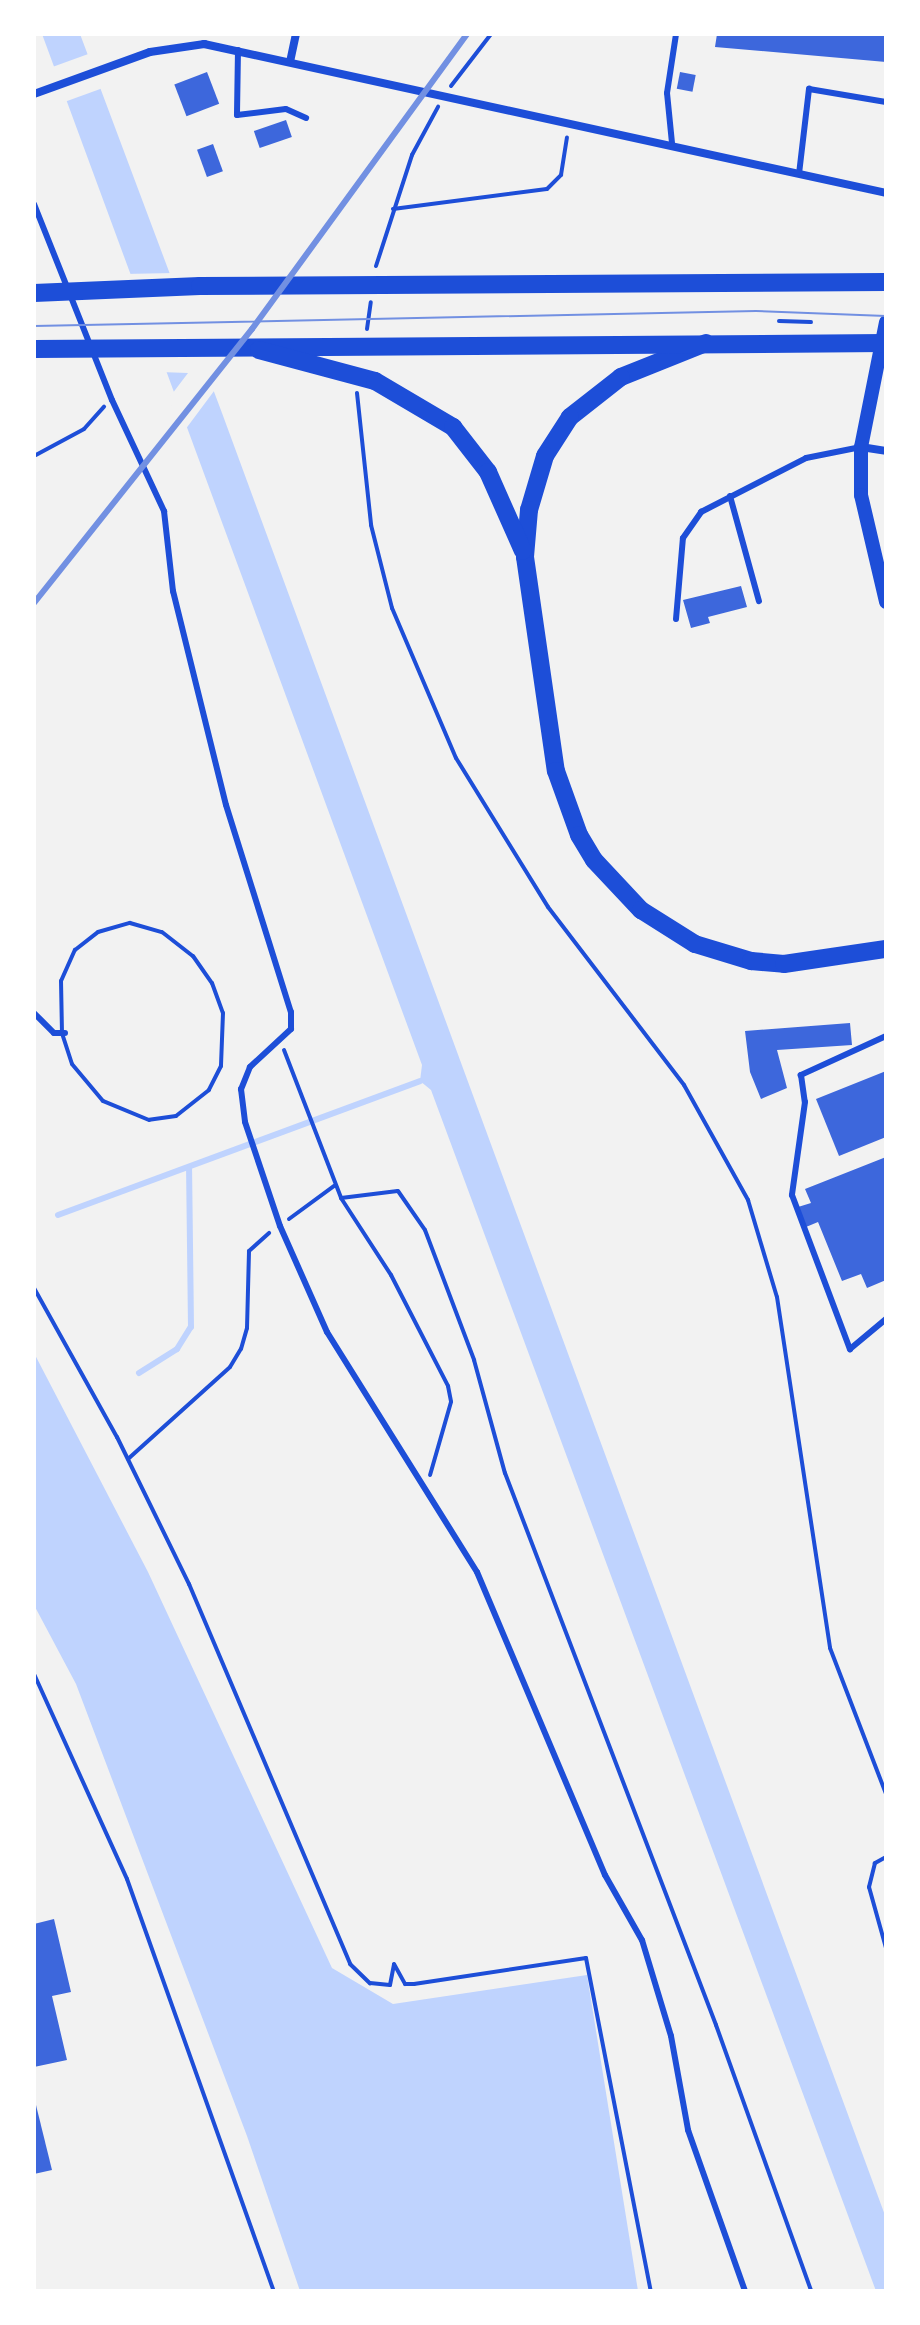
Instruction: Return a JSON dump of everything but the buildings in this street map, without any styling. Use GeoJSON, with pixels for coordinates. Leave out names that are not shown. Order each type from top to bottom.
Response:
{"type":"FeatureCollection","features":[{"type":"Feature","properties":{"kind":"main road"},"geometry":{"type":"LineString","coordinates":[[34,293],[381,276],[880,282]]}},
{"type":"Feature","properties":{"kind":"main road"},"geometry":{"type":"LineString","coordinates":[[42,348],[377,343],[886,343]]}},
{"type":"Feature","properties":{"kind":"main road"},"geometry":{"type":"LineString","coordinates":[[525,557],[529,510],[545,456],[570,417],[621,377],[706,343]]}},
{"type":"Feature","properties":{"kind":"main road"},"geometry":{"type":"LineString","coordinates":[[239,344],[375,381],[420,404],[473,449],[509,513],[525,557],[556,771],[579,835],[616,887],[681,936],[751,961],[817,963],[884,949]]}},
{"type":"Feature","properties":{"kind":"street"},"geometry":{"type":"LineString","coordinates":[[290,62],[296,34]]}},
{"type":"Feature","properties":{"kind":"street"},"geometry":{"type":"LineString","coordinates":[[34,94],[125,60],[190,45],[238,50],[672,143],[886,193]]}},
{"type":"Feature","properties":{"kind":"street"},"geometry":{"type":"LineString","coordinates":[[886,322],[861,447],[864,519],[886,602]]}},
{"type":"Feature","properties":{"kind":"street"},"geometry":{"type":"LineString","coordinates":[[861,447],[886,451]]}},
{"type":"Feature","properties":{"kind":"lane"},"geometry":{"type":"LineString","coordinates":[[672,143],[667,93],[676,34]]}},
{"type":"Feature","properties":{"kind":"lane"},"geometry":{"type":"LineString","coordinates":[[238,50],[237,115],[286,109],[306,118]]}},
{"type":"Feature","properties":{"kind":"lane"},"geometry":{"type":"LineString","coordinates":[[799,174],[809,89],[886,102]]}},
{"type":"Feature","properties":{"kind":"lane"},"geometry":{"type":"LineString","coordinates":[[34,204],[112,400],[164,511],[173,591],[226,805],[291,1012],[291,1029],[250,1067],[241,1089],[245,1122],[280,1226],[327,1332],[477,1572],[605,1875],[642,1940],[671,2036],[688,2130],[745,2291]]}},
{"type":"Feature","properties":{"kind":"lane"},"geometry":{"type":"LineString","coordinates":[[676,619],[683,538],[701,512],[806,458],[861,447]]}},
{"type":"Feature","properties":{"kind":"lane"},"geometry":{"type":"LineString","coordinates":[[730,496],[759,601]]}},
{"type":"Feature","properties":{"kind":"lane"},"geometry":{"type":"LineString","coordinates":[[34,1013],[54,1033],[65,1033]]}},
{"type":"Feature","properties":{"kind":"lane"},"geometry":{"type":"LineString","coordinates":[[886,1036],[801,1075],[805,1102],[792,1195],[850,1349],[886,1319]]}},
{"type":"Feature","properties":{"kind":"path"},"geometry":{"type":"LineString","coordinates":[[464,67],[491,34]]}},
{"type":"Feature","properties":{"kind":"path"},"geometry":{"type":"LineString","coordinates":[[381,276],[393,209],[412,155],[436,110]]}},
{"type":"Feature","properties":{"kind":"path"},"geometry":{"type":"LineString","coordinates":[[393,209],[547,189],[561,175],[570,123]]}},
{"type":"Feature","properties":{"kind":"path"},"geometry":{"type":"LineString","coordinates":[[779,321],[811,322]]}},
{"type":"Feature","properties":{"kind":"path"},"geometry":{"type":"LineString","coordinates":[[356,396],[371,525],[392,608],[456,758],[548,907],[684,1085],[748,1200],[777,1297],[830,1648],[886,1794]]}},
{"type":"Feature","properties":{"kind":"path"},"geometry":{"type":"LineString","coordinates":[[34,456],[84,429],[112,400]]}},
{"type":"Feature","properties":{"kind":"path"},"geometry":{"type":"LineString","coordinates":[[60,1018],[61,981],[75,950],[98,932],[130,923],[162,932],[193,956],[212,983],[223,1013],[221,1066],[209,1090],[176,1116],[149,1120],[103,1101],[83,1081],[66,1048]]}},
{"type":"Feature","properties":{"kind":"path"},"geometry":{"type":"LineString","coordinates":[[280,1042],[334,1186],[391,1275],[448,1386],[451,1402],[426,1488]]}},
{"type":"Feature","properties":{"kind":"path"},"geometry":{"type":"LineString","coordinates":[[128,1459],[230,1367],[247,1328],[249,1251],[334,1186]]}},
{"type":"Feature","properties":{"kind":"path"},"geometry":{"type":"LineString","coordinates":[[341,1198],[398,1191],[425,1230],[474,1360],[505,1473],[710,2010],[811,2291]]}},
{"type":"Feature","properties":{"kind":"path"},"geometry":{"type":"LineString","coordinates":[[34,1288],[128,1459],[209,1628],[350,1964],[370,1983],[390,1985],[390,1965],[405,1984],[414,1984],[586,1958],[651,2291]]}},
{"type":"Feature","properties":{"kind":"path"},"geometry":{"type":"LineString","coordinates":[[34,1674],[127,1879],[274,2291]]}},
{"type":"Feature","properties":{"kind":"path"},"geometry":{"type":"LineString","coordinates":[[886,1857],[875,1863],[869,1887],[886,1948]]}},
{"type":"Feature","properties":{"kind":"water"},"geometry":{"type":"Polygon","coordinates":[[[42,34],[80,34],[222,413],[886,2218],[886,2291],[876,2291],[431,1090],[420,1081],[422,1065],[42,34]]]}},
{"type":"Feature","properties":{"kind":"water"},"geometry":{"type":"Polygon","coordinates":[[[34,1353],[148,1572],[332,1968],[393,2004],[587,1975],[638,2291],[300,2291],[247,2136],[76,1684],[34,1605],[34,1353]]]}},
{"type":"Feature","properties":{"kind":"pier"},"geometry":{"type":"Polygon","coordinates":[[[91,53],[104,88],[62,103],[50,68],[91,53]]]}},
{"type":"Feature","properties":{"kind":"pier"},"geometry":{"type":"Polygon","coordinates":[[[174,273],[217,387],[182,434],[169,398],[188,373],[160,372],[124,274],[174,273]]]}},
{"type":"Feature","properties":{"kind":"waterway"},"geometry":{"type":"LineString","coordinates":[[58,1215],[420,1081]]}},
{"type":"Feature","properties":{"kind":"waterway"},"geometry":{"type":"LineString","coordinates":[[139,1373],[177,1349],[191,1327],[189,1167]]}},
{"type":"Feature","properties":{"kind":"tram line"},"geometry":{"type":"LineString","coordinates":[[34,326],[756,311],[886,316]]}},
{"type":"Feature","properties":{"kind":"railway"},"geometry":{"type":"LineString","coordinates":[[34,603],[252,329],[467,34]]}}]}
